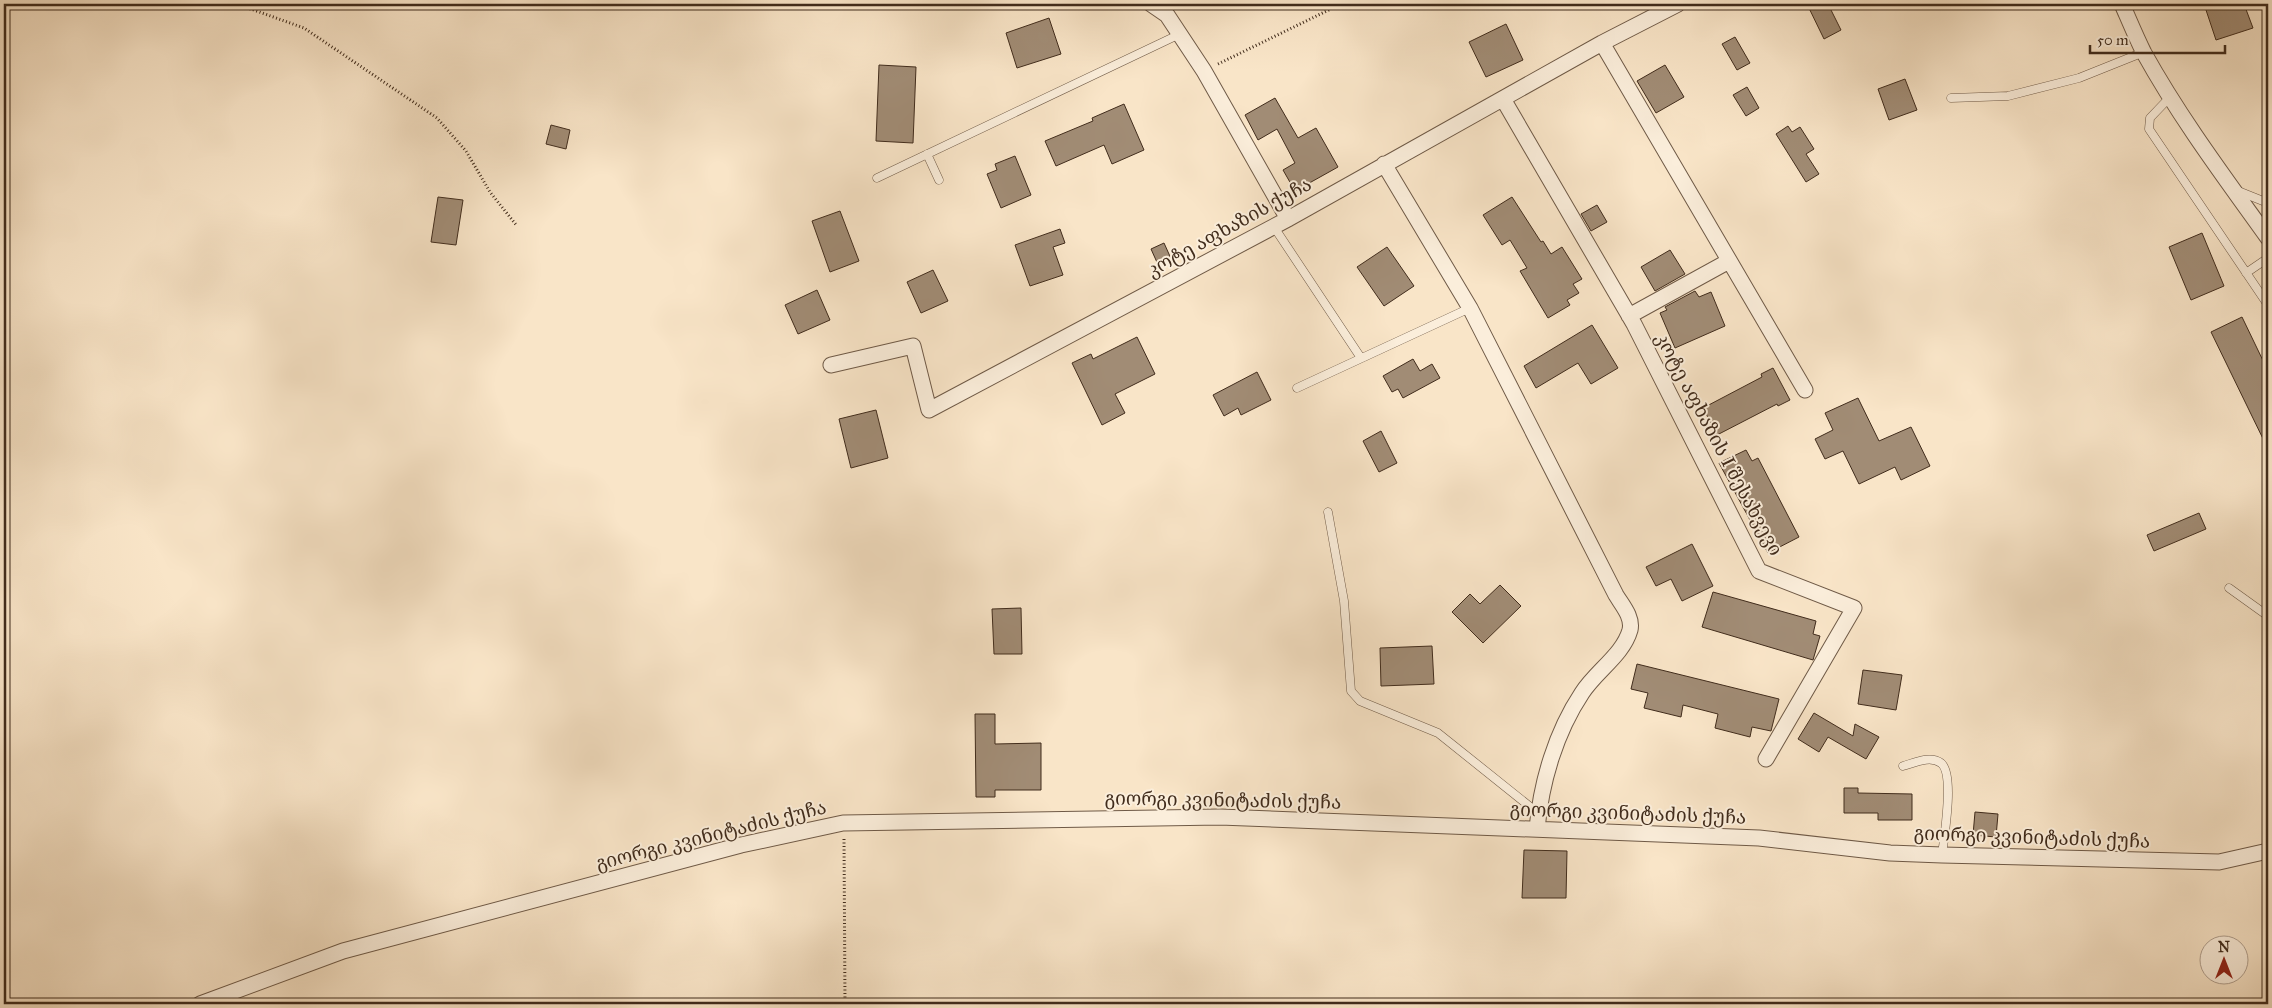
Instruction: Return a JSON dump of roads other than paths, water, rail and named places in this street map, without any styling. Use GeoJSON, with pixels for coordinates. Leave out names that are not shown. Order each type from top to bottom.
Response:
{"type":"FeatureCollection","features":[{"type":"Feature","properties":{"kind":"street"},"geometry":{"type":"LineString","coordinates":[[1151,4],[1167,15],[1204,71],[1288,219]]}},
{"type":"Feature","properties":{"kind":"street","name":"კოტე აფხაზის ქუჩა"},"geometry":{"type":"LineString","coordinates":[[831,365],[912,346],[929,410],[1274,227],[1602,42],[1678,4]]}},
{"type":"Feature","properties":{"kind":"street"},"geometry":{"type":"LineString","coordinates":[[2122,4],[2144,52],[2171,96],[2268,238]]}},
{"type":"Feature","properties":{"kind":"street"},"geometry":{"type":"LineString","coordinates":[[1602,42],[1804,390]]}},
{"type":"Feature","properties":{"kind":"street","name":"კოტე აფხაზის I შესახვევი"},"geometry":{"type":"LineString","coordinates":[[1503,99],[1629,316],[1760,571],[1854,608],[1766,759]]}},
{"type":"Feature","properties":{"kind":"street"},"geometry":{"type":"LineString","coordinates":[[1384,164],[1470,308],[1616,595],[1629,616],[1631,627],[1626,641],[1582,692],[1552,754],[1538,814],[1537,829]]}},
{"type":"Feature","properties":{"kind":"street"},"geometry":{"type":"LineString","coordinates":[[1629,316],[1730,262]]}},
{"type":"Feature","properties":{"kind":"street","name":"გიორგი კვინიტაძის ქუჩა"},"geometry":{"type":"LineString","coordinates":[[200,1004],[343,951],[741,845],[843,823],[1220,817],[1760,838],[1890,853],[1942,855],[2219,862],[2268,851]]}},
{"type":"Feature","properties":{"kind":"lane"},"geometry":{"type":"LineString","coordinates":[[877,178],[1180,34]]}},
{"type":"Feature","properties":{"kind":"lane"},"geometry":{"type":"LineString","coordinates":[[1951,98],[2008,96],[2079,78],[2144,52]]}},
{"type":"Feature","properties":{"kind":"lane"},"geometry":{"type":"LineString","coordinates":[[2171,96],[2150,118],[2149,129],[2268,305]]}},
{"type":"Feature","properties":{"kind":"lane"},"geometry":{"type":"LineString","coordinates":[[927,154],[939,180]]}},
{"type":"Feature","properties":{"kind":"lane"},"geometry":{"type":"LineString","coordinates":[[2233,189],[2268,203]]}},
{"type":"Feature","properties":{"kind":"lane"},"geometry":{"type":"LineString","coordinates":[[1274,227],[1362,358]]}},
{"type":"Feature","properties":{"kind":"lane"},"geometry":{"type":"LineString","coordinates":[[2246,273],[2268,258]]}},
{"type":"Feature","properties":{"kind":"lane"},"geometry":{"type":"LineString","coordinates":[[1297,388],[1470,308]]}},
{"type":"Feature","properties":{"kind":"lane"},"geometry":{"type":"LineString","coordinates":[[1328,512],[1344,601],[1351,691],[1360,701],[1438,733],[1538,814]]}},
{"type":"Feature","properties":{"kind":"lane"},"geometry":{"type":"LineString","coordinates":[[2229,588],[2268,616]]}},
{"type":"Feature","properties":{"kind":"lane"},"geometry":{"type":"LineString","coordinates":[[1903,766],[1927,760],[1942,764],[1947,772],[1948,785],[1942,855]]}}]}
